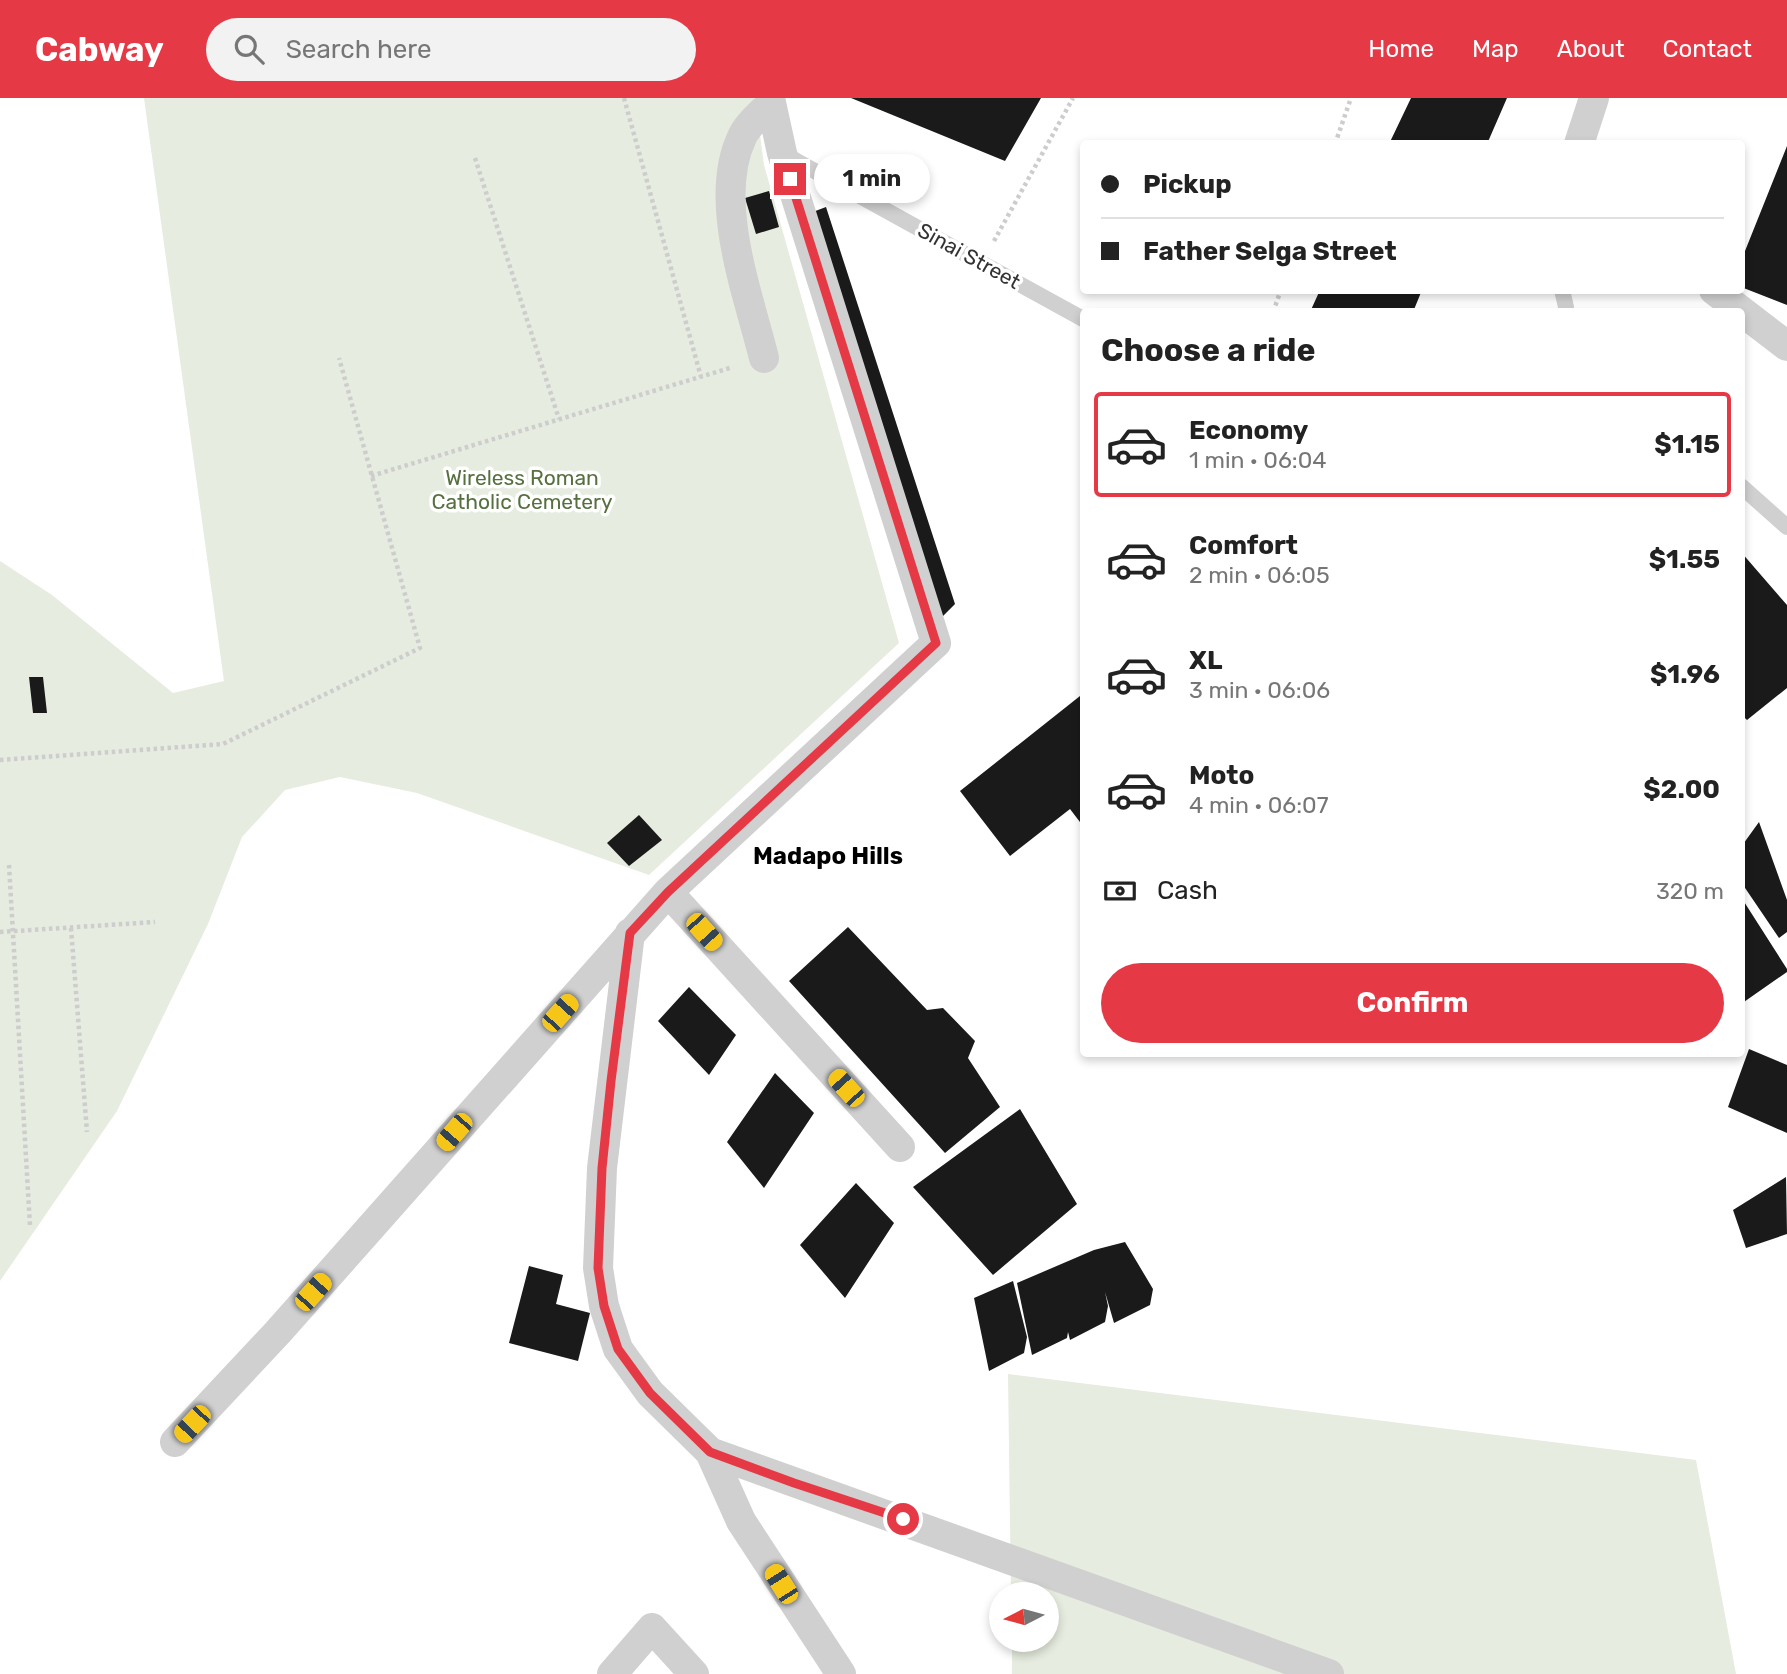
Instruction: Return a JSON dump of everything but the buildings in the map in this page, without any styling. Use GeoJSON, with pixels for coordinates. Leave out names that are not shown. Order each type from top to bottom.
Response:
{"type":"FeatureCollection","features":[{"type":"Feature","properties":{"kind":"street"},"geometry":{"type":"LineString","coordinates":[[1580,140],[1594,98]]}},
{"type":"Feature","properties":{"kind":"street"},"geometry":{"type":"LineString","coordinates":[[176,1442],[278,1332],[668,892],[936,643],[782,153],[770,101]]}},
{"type":"Feature","properties":{"kind":"street"},"geometry":{"type":"LineString","coordinates":[[764,358],[730,220],[730,177],[742,135],[770,101]]}},
{"type":"Feature","properties":{"kind":"street"},"geometry":{"type":"LineString","coordinates":[[1719,294],[1737,308]]}},
{"type":"Feature","properties":{"kind":"street"},"geometry":{"type":"LineString","coordinates":[[1745,314],[1787,346]]}},
{"type":"Feature","properties":{"kind":"street"},"geometry":{"type":"LineString","coordinates":[[668,892],[900,1147]]}},
{"type":"Feature","properties":{"kind":"street"},"geometry":{"type":"LineString","coordinates":[[630,933],[602,1168],[598,1255],[604,1306],[618,1349],[650,1393],[710,1452],[741,1521],[841,1674]]}},
{"type":"Feature","properties":{"kind":"street"},"geometry":{"type":"LineString","coordinates":[[710,1452],[1329,1674]]}},
{"type":"Feature","properties":{"kind":"street"},"geometry":{"type":"LineString","coordinates":[[612,1674],[652,1628],[694,1674]]}},
{"type":"Feature","properties":{"kind":"lane","name":"Sinai Street"},"geometry":{"type":"LineString","coordinates":[[782,153],[1080,317]]}},
{"type":"Feature","properties":{"kind":"lane"},"geometry":{"type":"LineString","coordinates":[[1745,490],[1787,527]]}},
{"type":"Feature","properties":{"kind":"path"},"geometry":{"type":"LineString","coordinates":[[624,98],[701,377]]}},
{"type":"Feature","properties":{"kind":"path"},"geometry":{"type":"LineString","coordinates":[[981,263],[1073,98]]}},
{"type":"Feature","properties":{"kind":"path"},"geometry":{"type":"LineString","coordinates":[[1336,140],[1351,98]]}},
{"type":"Feature","properties":{"kind":"path"},"geometry":{"type":"LineString","coordinates":[[475,158],[559,419]]}},
{"type":"Feature","properties":{"kind":"path"},"geometry":{"type":"LineString","coordinates":[[0,760],[223,744],[420,648],[339,358]]}},
{"type":"Feature","properties":{"kind":"path"},"geometry":{"type":"LineString","coordinates":[[371,476],[764,358]]}},
{"type":"Feature","properties":{"kind":"path"},"geometry":{"type":"LineString","coordinates":[[9,865],[30,1226]]}},
{"type":"Feature","properties":{"kind":"path"},"geometry":{"type":"LineString","coordinates":[[0,932],[155,922]]}},
{"type":"Feature","properties":{"kind":"path"},"geometry":{"type":"LineString","coordinates":[[71,928],[87,1132]]}},
{"type":"Feature","properties":{"kind":"green space","name":"Wireless Roman Catholic Cemetery"},"geometry":{"type":"Polygon","coordinates":[[[144,98],[755,98],[764,165],[899,643],[649,875],[417,793],[340,777],[285,790],[242,837],[208,924],[117,1111],[0,1281],[0,561],[52,595],[173,693],[224,681],[144,98]]]}},
{"type":"Feature","properties":{"kind":"green space"},"geometry":{"type":"Polygon","coordinates":[[[1008,1374],[1696,1460],[1736,1674],[1012,1674],[1012,1652],[1059,1652],[1059,1582],[1011,1582],[1008,1374]]]}},
{"type":"Feature","properties":{"kind":"district","name":"Madapo Hills"},"geometry":{"type":"Point","coordinates":[828,856]}},
{"type":"Feature","properties":{"kind":"route"},"geometry":{"type":"LineString","coordinates":[[790,179],[936,643],[668,892],[630,933],[602,1168],[598,1268],[604,1306],[618,1349],[650,1393],[710,1452],[903,1519]]}}]}
